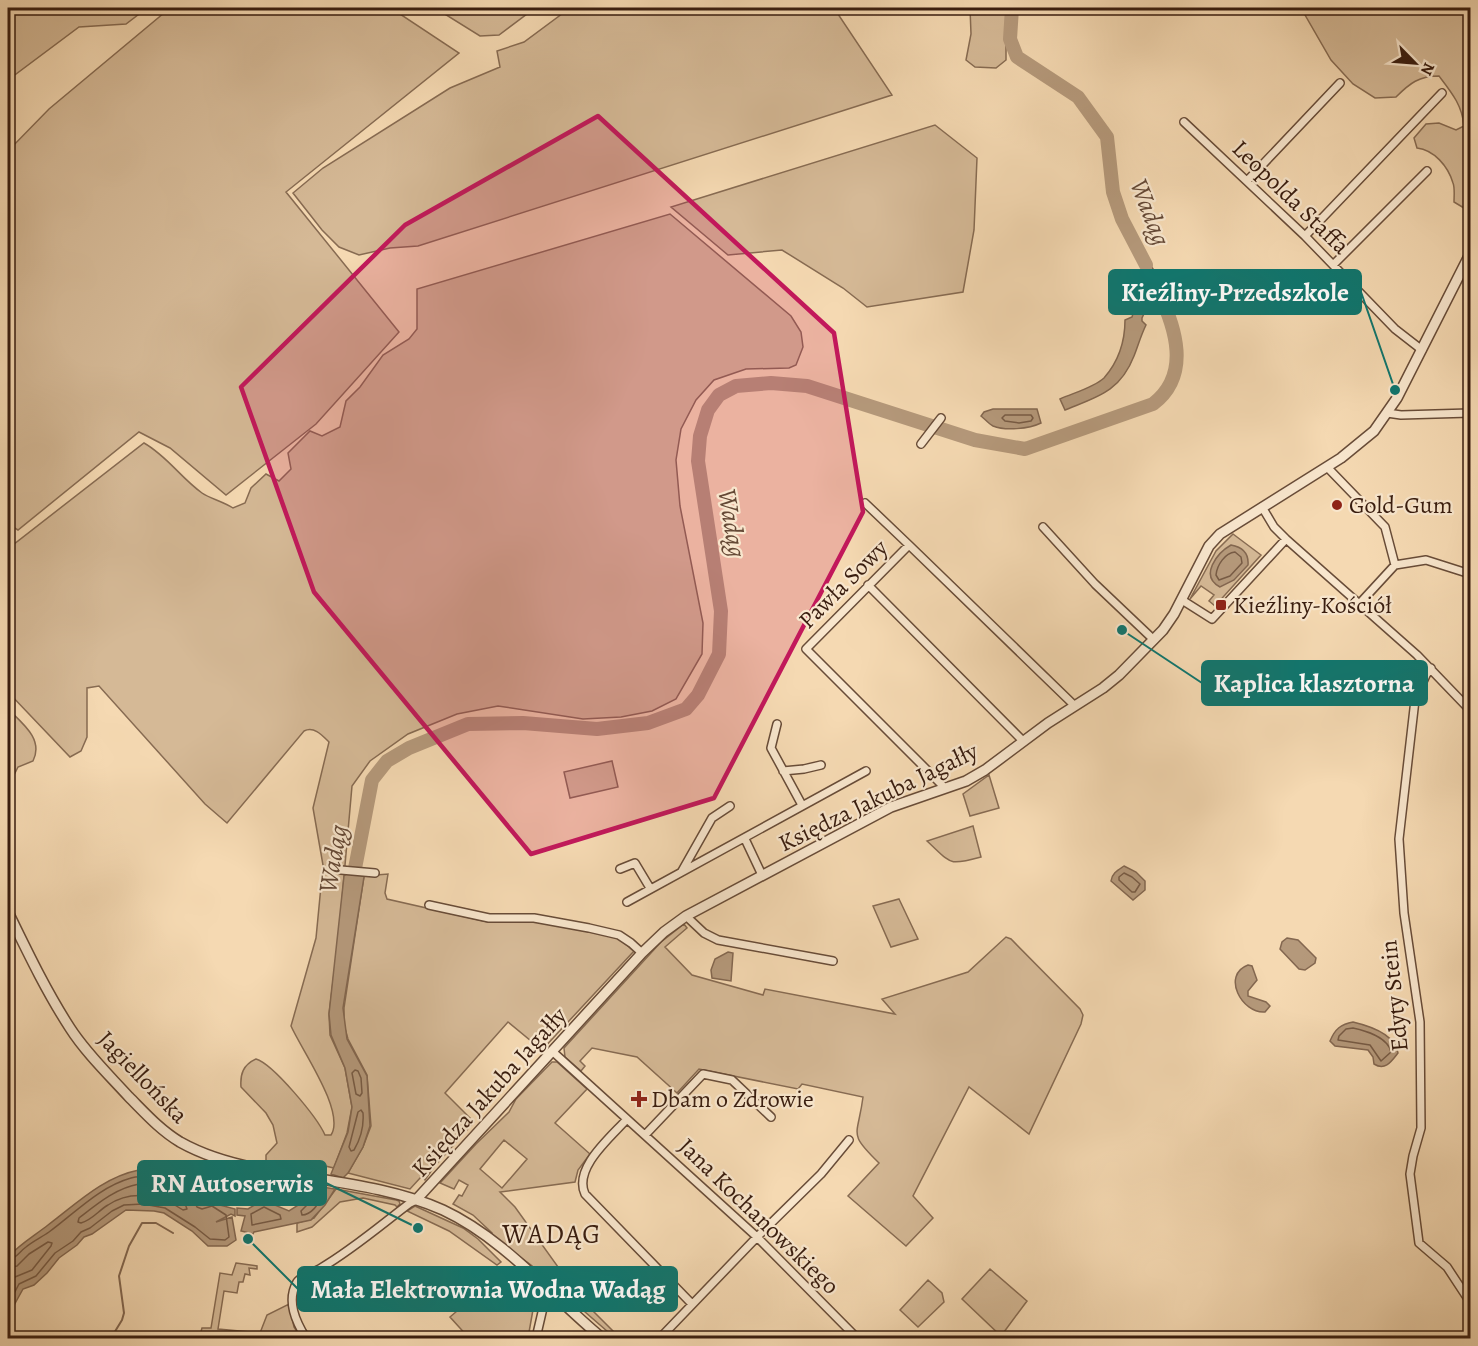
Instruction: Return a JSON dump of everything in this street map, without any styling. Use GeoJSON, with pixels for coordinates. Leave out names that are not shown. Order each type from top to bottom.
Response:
{"type":"FeatureCollection","features":[{"type":"Feature","properties":{"kind":"street"},"geometry":{"type":"LineString","coordinates":[[1247,181],[1340,83]]}},
{"type":"Feature","properties":{"kind":"street"},"geometry":{"type":"LineString","coordinates":[[1305,237],[1442,93]]}},
{"type":"Feature","properties":{"kind":"street","name":"Leopolda Staffa"},"geometry":{"type":"LineString","coordinates":[[1184,122],[1333,264],[1395,328],[1422,350]]}},
{"type":"Feature","properties":{"kind":"street"},"geometry":{"type":"LineString","coordinates":[[1333,264],[1427,171]]}},
{"type":"Feature","properties":{"kind":"street","name":"Księdza Jakuba Jagałły"},"geometry":{"type":"LineString","coordinates":[[355,1186],[416,1200],[642,953],[664,932],[686,916],[891,807],[966,781],[1119,675],[1154,640],[1168,622],[1182,600],[1209,546],[1220,534],[1327,467],[1366,439],[1388,413],[1470,254]]}},
{"type":"Feature","properties":{"kind":"street"},"geometry":{"type":"LineString","coordinates":[[1388,413],[1401,415],[1470,413]]}},
{"type":"Feature","properties":{"kind":"street"},"geometry":{"type":"LineString","coordinates":[[921,444],[941,418]]}},
{"type":"Feature","properties":{"kind":"street"},"geometry":{"type":"LineString","coordinates":[[1327,467],[1385,527],[1395,565]]}},
{"type":"Feature","properties":{"kind":"street"},"geometry":{"type":"LineString","coordinates":[[865,503],[909,545]]}},
{"type":"Feature","properties":{"kind":"street"},"geometry":{"type":"LineString","coordinates":[[1262,507],[1274,527],[1286,539],[1431,668],[1470,710]]}},
{"type":"Feature","properties":{"kind":"street"},"geometry":{"type":"LineString","coordinates":[[1043,527],[1095,584],[1154,640]]}},
{"type":"Feature","properties":{"kind":"street"},"geometry":{"type":"LineString","coordinates":[[1182,600],[1212,619],[1286,539]]}},
{"type":"Feature","properties":{"kind":"street","name":"Pawła Sowy"},"geometry":{"type":"LineString","coordinates":[[945,788],[806,649],[909,545],[1075,706]]}},
{"type":"Feature","properties":{"kind":"street"},"geometry":{"type":"LineString","coordinates":[[1360,603],[1395,565],[1426,560],[1470,574]]}},
{"type":"Feature","properties":{"kind":"street"},"geometry":{"type":"LineString","coordinates":[[868,585],[1023,741]]}},
{"type":"Feature","properties":{"kind":"street","name":"Edyty Stein"},"geometry":{"type":"LineString","coordinates":[[1431,668],[1413,708],[1399,839],[1404,913],[1420,1022],[1421,1128],[1410,1174],[1419,1243],[1448,1267],[1470,1302]]}},
{"type":"Feature","properties":{"kind":"street"},"geometry":{"type":"LineString","coordinates":[[777,724],[771,748],[802,805]]}},
{"type":"Feature","properties":{"kind":"street"},"geometry":{"type":"LineString","coordinates":[[783,771],[821,765]]}},
{"type":"Feature","properties":{"kind":"street"},"geometry":{"type":"LineString","coordinates":[[627,902],[866,771]]}},
{"type":"Feature","properties":{"kind":"street"},"geometry":{"type":"LineString","coordinates":[[682,871],[712,818],[730,806]]}},
{"type":"Feature","properties":{"kind":"street"},"geometry":{"type":"LineString","coordinates":[[745,839],[762,875]]}},
{"type":"Feature","properties":{"kind":"street"},"geometry":{"type":"LineString","coordinates":[[697,844],[709,856]]}},
{"type":"Feature","properties":{"kind":"street"},"geometry":{"type":"LineString","coordinates":[[620,868],[635,863],[650,888]]}},
{"type":"Feature","properties":{"kind":"street"},"geometry":{"type":"LineString","coordinates":[[341,870],[375,873]]}},
{"type":"Feature","properties":{"kind":"street"},"geometry":{"type":"LineString","coordinates":[[429,904],[489,918],[534,918],[590,928],[619,935],[642,953]]}},
{"type":"Feature","properties":{"kind":"street","name":"Jagiellońska"},"geometry":{"type":"LineString","coordinates":[[8,912],[70,1029],[110,1076],[157,1125],[181,1143],[224,1161],[355,1186]]}},
{"type":"Feature","properties":{"kind":"street"},"geometry":{"type":"LineString","coordinates":[[686,916],[704,933],[718,940],[834,961]]}},
{"type":"Feature","properties":{"kind":"street","name":"Jana Kochanowskiego"},"geometry":{"type":"LineString","coordinates":[[552,1051],[757,1237],[857,1338]]}},
{"type":"Feature","properties":{"kind":"street"},"geometry":{"type":"LineString","coordinates":[[645,1136],[703,1074],[732,1080],[771,1118]]}},
{"type":"Feature","properties":{"kind":"street"},"geometry":{"type":"LineString","coordinates":[[627,1119],[589,1162],[583,1172],[582,1189],[589,1199],[692,1304]]}},
{"type":"Feature","properties":{"kind":"street"},"geometry":{"type":"LineString","coordinates":[[660,1338],[821,1174],[849,1140]]}},
{"type":"Feature","properties":{"kind":"street"},"geometry":{"type":"LineString","coordinates":[[306,1338],[297,1324],[292,1308],[293,1292],[299,1280],[328,1264],[416,1200],[443,1210],[483,1234],[525,1268],[602,1338]]}},
{"type":"Feature","properties":{"kind":"street"},"geometry":{"type":"LineString","coordinates":[[536,1338],[543,1308],[551,1293]]}},
{"type":"Feature","properties":{"kind":"highlighted area"},"geometry":{"type":"Polygon","coordinates":[[[598,116],[834,333],[863,512],[714,798],[531,854],[314,592],[241,387],[405,225],[598,116]]]}},
{"type":"Feature","properties":{"kind":"shaded area"},"geometry":{"type":"Polygon","coordinates":[[[8,8],[147,8],[126,24],[79,27],[8,80],[8,8]]]}},
{"type":"Feature","properties":{"kind":"shaded area"},"geometry":{"type":"Polygon","coordinates":[[[170,8],[391,8],[459,53],[286,192],[399,332],[316,424],[226,495],[170,448],[139,432],[18,530],[8,524],[8,151],[49,109],[170,8]]]}},
{"type":"Feature","properties":{"kind":"shaded area"},"geometry":{"type":"Polygon","coordinates":[[[435,8],[535,8],[499,35],[480,36],[435,8]]]}},
{"type":"Feature","properties":{"kind":"shaded area"},"geometry":{"type":"Polygon","coordinates":[[[570,8],[834,8],[892,95],[418,246],[390,248],[359,255],[339,247],[322,230],[293,193],[323,168],[450,88],[500,67],[497,51],[524,42],[570,8]]]}},
{"type":"Feature","properties":{"kind":"shaded area"},"geometry":{"type":"Polygon","coordinates":[[[970,8],[1006,8],[1006,60],[996,68],[975,67],[966,60],[971,34],[970,8]]]}},
{"type":"Feature","properties":{"kind":"shaded area"},"geometry":{"type":"Polygon","coordinates":[[[1301,8],[1470,8],[1470,204],[1464,208],[1454,202],[1454,185],[1448,171],[1435,155],[1417,148],[1414,138],[1426,124],[1439,123],[1456,130],[1464,126],[1459,105],[1439,76],[1415,81],[1396,97],[1375,98],[1353,84],[1331,60],[1301,8]]]}},
{"type":"Feature","properties":{"kind":"shaded area"},"geometry":{"type":"Polygon","coordinates":[[[935,125],[977,158],[974,230],[963,292],[867,307],[843,288],[782,250],[728,255],[671,207],[935,125]]]}},
{"type":"Feature","properties":{"kind":"shaded area"},"geometry":{"type":"Polygon","coordinates":[[[670,214],[791,316],[801,332],[803,347],[796,365],[789,368],[746,369],[714,380],[696,400],[681,429],[676,460],[680,506],[703,623],[702,654],[676,699],[652,711],[621,717],[583,719],[498,706],[457,714],[408,734],[370,761],[352,786],[339,933],[329,1014],[330,1035],[345,1068],[352,1107],[347,1133],[334,1168],[304,1161],[281,1166],[266,1162],[266,1155],[277,1143],[273,1125],[266,1113],[241,1087],[243,1070],[252,1061],[256,1059],[264,1063],[283,1080],[304,1104],[325,1135],[331,1135],[334,1125],[328,1096],[291,1026],[316,938],[323,865],[313,808],[329,742],[314,730],[304,731],[227,823],[205,804],[99,686],[87,688],[87,737],[81,751],[70,757],[8,692],[8,541],[14,544],[144,443],[160,454],[205,495],[233,508],[245,503],[251,488],[266,474],[279,481],[291,469],[288,453],[310,431],[322,436],[340,427],[346,401],[360,387],[383,355],[409,339],[417,329],[417,289],[670,214]]]}},
{"type":"Feature","properties":{"kind":"shaded area"},"geometry":{"type":"Polygon","coordinates":[[[1233,534],[1261,555],[1215,606],[1209,601],[1214,595],[1201,586],[1190,599],[1216,551],[1233,534]]]}},
{"type":"Feature","properties":{"kind":"shaded area"},"geometry":{"type":"Polygon","coordinates":[[[8,709],[30,732],[36,746],[36,753],[33,761],[18,767],[14,775],[8,779],[8,709]]]}},
{"type":"Feature","properties":{"kind":"shaded area"},"geometry":{"type":"Polygon","coordinates":[[[612,761],[618,787],[570,798],[564,772],[612,761]]]}},
{"type":"Feature","properties":{"kind":"shaded area"},"geometry":{"type":"Polygon","coordinates":[[[989,775],[999,808],[970,816],[963,794],[989,775]]]}},
{"type":"Feature","properties":{"kind":"shaded area"},"geometry":{"type":"Polygon","coordinates":[[[973,826],[981,857],[962,862],[951,861],[927,841],[973,826]]]}},
{"type":"Feature","properties":{"kind":"shaded area"},"geometry":{"type":"Polygon","coordinates":[[[388,874],[385,893],[387,899],[488,922],[533,921],[595,933],[618,938],[634,951],[542,1050],[508,1022],[445,1093],[474,1122],[425,1180],[421,1177],[410,1189],[348,1173],[363,1147],[371,1126],[367,1075],[348,1039],[344,1025],[344,1008],[364,876],[388,874]]]}},
{"type":"Feature","properties":{"kind":"shaded area"},"geometry":{"type":"Polygon","coordinates":[[[899,899],[918,939],[891,947],[873,906],[899,899]]]}},
{"type":"Feature","properties":{"kind":"shaded area"},"geometry":{"type":"Polygon","coordinates":[[[684,924],[687,928],[665,947],[692,975],[763,995],[765,989],[895,1014],[882,999],[968,972],[1006,937],[1011,939],[1080,1009],[1083,1015],[1081,1024],[1029,1134],[969,1087],[913,1196],[933,1218],[906,1246],[848,1196],[879,1163],[862,1145],[857,1133],[863,1097],[802,1084],[798,1089],[699,1069],[677,1093],[637,1057],[592,1048],[580,1061],[585,1066],[581,1071],[565,1057],[564,1048],[661,942],[684,924]]]}},
{"type":"Feature","properties":{"kind":"shaded area"},"geometry":{"type":"Polygon","coordinates":[[[552,1062],[557,1062],[587,1089],[555,1123],[590,1154],[578,1170],[575,1182],[500,1192],[515,1207],[581,1299],[620,1338],[615,1338],[531,1265],[491,1235],[492,1233],[473,1215],[453,1204],[459,1195],[462,1196],[468,1185],[459,1180],[454,1189],[440,1183],[509,1112],[516,1099],[552,1062]],[[504,1140],[480,1169],[502,1188],[527,1159],[504,1140]]]}},
{"type":"Feature","properties":{"kind":"shaded area"},"geometry":{"type":"Polygon","coordinates":[[[336,1189],[396,1200],[400,1204],[397,1207],[363,1198],[340,1202],[312,1227],[297,1232],[297,1223],[314,1218],[336,1189]]]}},
{"type":"Feature","properties":{"kind":"shaded area"},"geometry":{"type":"Polygon","coordinates":[[[415,1206],[463,1228],[478,1239],[501,1262],[497,1265],[449,1231],[407,1211],[415,1206]]]}},
{"type":"Feature","properties":{"kind":"shaded area"},"geometry":{"type":"Polygon","coordinates":[[[236,1263],[257,1266],[257,1269],[249,1268],[250,1275],[245,1274],[243,1282],[239,1282],[237,1293],[224,1291],[218,1329],[260,1333],[267,1315],[289,1304],[294,1327],[301,1338],[199,1338],[202,1328],[211,1328],[220,1273],[232,1275],[236,1263]]]}},
{"type":"Feature","properties":{"kind":"shaded area"},"geometry":{"type":"Polygon","coordinates":[[[990,1269],[1027,1301],[1001,1336],[962,1299],[990,1269]]]}},
{"type":"Feature","properties":{"kind":"shaded area"},"geometry":{"type":"Polygon","coordinates":[[[498,1276],[534,1304],[528,1338],[469,1338],[450,1317],[498,1276]]]}},
{"type":"Feature","properties":{"kind":"shaded area"},"geometry":{"type":"Polygon","coordinates":[[[928,1280],[942,1293],[944,1302],[918,1327],[900,1310],[928,1280]]]}},
{"type":"Feature","properties":{"kind":"water"},"geometry":{"type":"Polygon","coordinates":[[[1139,250],[1157,276],[1166,307],[1152,296],[1153,299],[1142,318],[1146,325],[1134,356],[1122,378],[1106,392],[1065,410],[1060,399],[1099,382],[1109,372],[1117,358],[1124,336],[1125,320],[1132,317],[1135,307],[1131,306],[1142,289],[1144,272],[1139,250]]]}},
{"type":"Feature","properties":{"kind":"water"},"geometry":{"type":"Polygon","coordinates":[[[993,409],[1037,409],[1041,423],[1017,429],[998,428],[981,416],[984,412],[993,409]]]}},
{"type":"Feature","properties":{"kind":"water"},"geometry":{"type":"Polygon","coordinates":[[[1231,545],[1244,551],[1248,565],[1234,580],[1220,587],[1211,577],[1212,565],[1220,553],[1231,545]]]}},
{"type":"Feature","properties":{"kind":"water"},"geometry":{"type":"Polygon","coordinates":[[[1124,866],[1136,872],[1145,881],[1145,890],[1133,900],[1111,881],[1114,874],[1124,866]]]}},
{"type":"Feature","properties":{"kind":"water"},"geometry":{"type":"Polygon","coordinates":[[[346,874],[364,877],[343,1008],[347,1039],[367,1076],[370,1126],[363,1147],[343,1178],[331,1174],[348,1132],[352,1107],[345,1068],[331,1035],[329,1014],[346,874]]]}},
{"type":"Feature","properties":{"kind":"water"},"geometry":{"type":"Polygon","coordinates":[[[1287,938],[1298,940],[1316,958],[1315,963],[1305,970],[1299,969],[1280,949],[1282,942],[1287,938]]]}},
{"type":"Feature","properties":{"kind":"water"},"geometry":{"type":"Polygon","coordinates":[[[728,952],[733,953],[731,981],[712,978],[711,970],[715,959],[728,952]]]}},
{"type":"Feature","properties":{"kind":"water"},"geometry":{"type":"Polygon","coordinates":[[[1248,965],[1252,966],[1257,980],[1248,991],[1248,996],[1266,1002],[1270,1006],[1265,1012],[1257,1011],[1242,1001],[1235,985],[1240,970],[1248,965]]]}},
{"type":"Feature","properties":{"kind":"water"},"geometry":{"type":"Polygon","coordinates":[[[1353,1022],[1387,1036],[1396,1046],[1398,1053],[1385,1066],[1378,1066],[1374,1064],[1373,1057],[1368,1050],[1335,1046],[1330,1041],[1334,1033],[1345,1024],[1353,1022]]]}},
{"type":"Feature","properties":{"kind":"water"},"geometry":{"type":"Polygon","coordinates":[[[139,1170],[170,1177],[188,1177],[201,1203],[214,1199],[220,1205],[235,1209],[235,1216],[231,1214],[216,1222],[232,1217],[236,1240],[227,1246],[208,1246],[192,1231],[164,1213],[126,1210],[92,1234],[84,1237],[59,1258],[34,1285],[23,1289],[8,1316],[8,1257],[90,1192],[114,1179],[139,1170]]]}},
{"type":"Feature","properties":{"kind":"water"},"geometry":{"type":"Polygon","coordinates":[[[316,1186],[335,1189],[325,1205],[311,1220],[253,1234],[241,1231],[245,1216],[237,1215],[237,1208],[248,1209],[263,1200],[289,1211],[300,1204],[316,1186]]]}},
{"type":"Feature","properties":{"kind":"waterway","name":"Wadąg"},"geometry":{"type":"LineString","coordinates":[[1012,8],[1010,39],[1017,57],[1078,97],[1107,137],[1113,192],[1122,219],[1146,265]]}},
{"type":"Feature","properties":{"kind":"waterway","name":"Wadąg"},"geometry":{"type":"LineString","coordinates":[[352,884],[372,780],[387,761],[409,748],[468,724],[523,723],[597,729],[648,723],[686,709],[698,695],[719,654],[721,611],[698,461],[700,436],[708,410],[719,395],[736,386],[771,383],[807,386],[975,440],[1025,449],[1153,404],[1165,392],[1176,365],[1176,350],[1170,320],[1158,291]]}},
{"type":"Feature","properties":{"kind":"waterway"},"geometry":{"type":"LineString","coordinates":[[111,1338],[124,1313],[119,1276],[129,1246],[142,1223],[156,1223],[173,1233]]}},
{"type":"Feature","properties":{"kind":"place","name":"Kieźliny-Przedszkole"},"geometry":{"type":"Point","coordinates":[1395,390]}},
{"type":"Feature","properties":{"kind":"place","name":"Gold-Gum"},"geometry":{"type":"Point","coordinates":[1337,505]}},
{"type":"Feature","properties":{"kind":"place","name":"Kieźliny-Kościół"},"geometry":{"type":"Point","coordinates":[1221,605]}},
{"type":"Feature","properties":{"kind":"place","name":"Kaplica klasztorna"},"geometry":{"type":"Point","coordinates":[1122,630]}},
{"type":"Feature","properties":{"kind":"place","name":"Dbam o Zdrowie"},"geometry":{"type":"Point","coordinates":[639,1099]}},
{"type":"Feature","properties":{"kind":"place","name":"RN Autoserwis"},"geometry":{"type":"Point","coordinates":[418,1228]}},
{"type":"Feature","properties":{"kind":"place","name":"Mała Elektrownia Wodna Wadąg"},"geometry":{"type":"Point","coordinates":[248,1239]}},
{"type":"Feature","properties":{"kind":"district","name":"WADĄG"},"geometry":{"type":"Point","coordinates":[552,1234]}}]}
